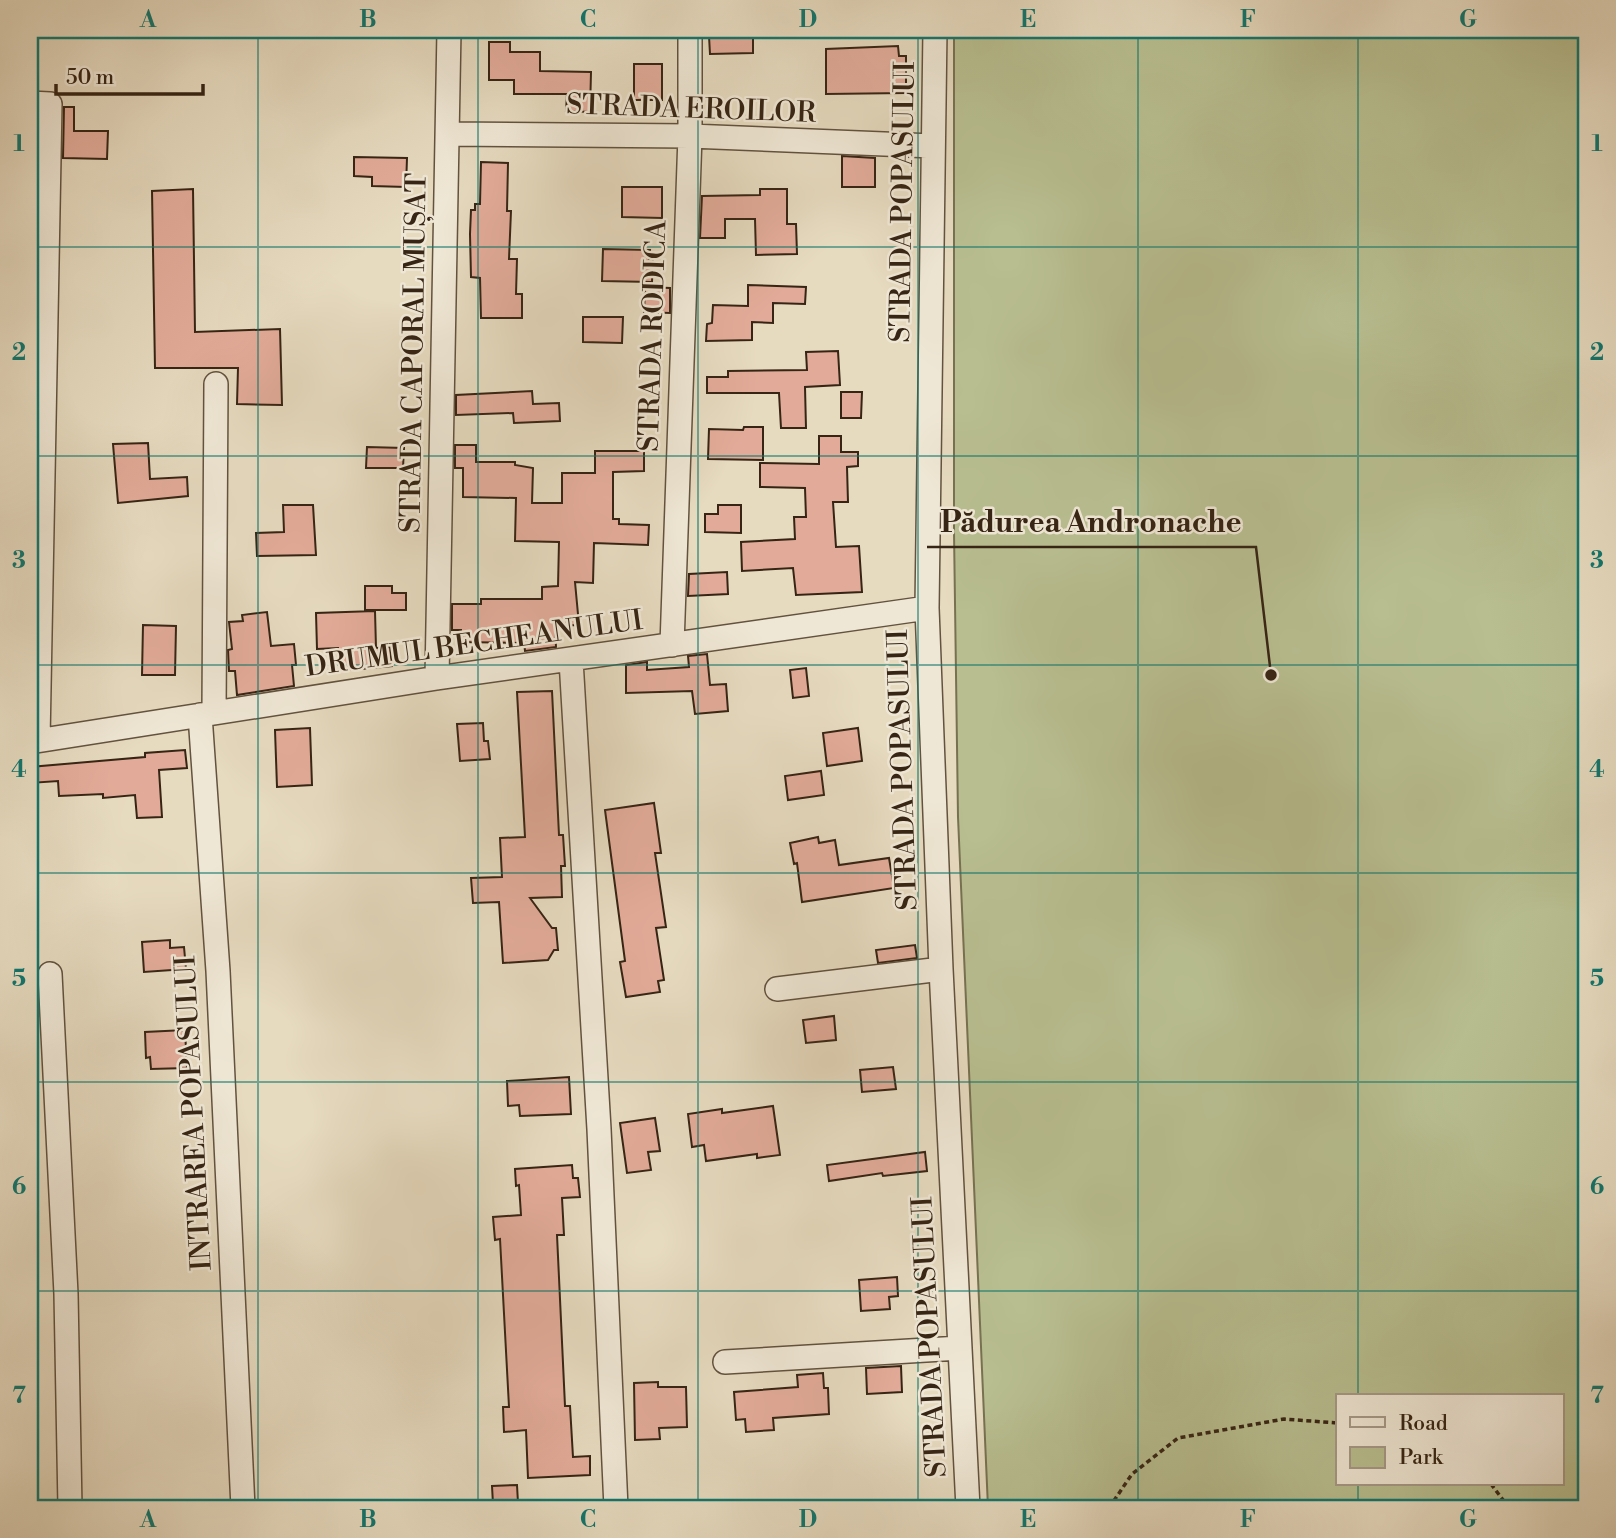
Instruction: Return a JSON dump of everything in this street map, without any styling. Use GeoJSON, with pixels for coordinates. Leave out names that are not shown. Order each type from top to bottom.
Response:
{"type":"FeatureCollection","features":[{"type":"Feature","properties":{"kind":"street","name":"STRADA CAPORAL MUȘAT"},"geometry":{"type":"LineString","coordinates":[[437,678],[449,30]]}},
{"type":"Feature","properties":{"kind":"street","name":"STRADA RODICA"},"geometry":{"type":"LineString","coordinates":[[672,645],[690,136],[690,30]]}},
{"type":"Feature","properties":{"kind":"street","name":"STRADA POPASULUI"},"geometry":{"type":"LineString","coordinates":[[934,30],[927,608],[941,969],[968,1508]]}},
{"type":"Feature","properties":{"kind":"street"},"geometry":{"type":"LineString","coordinates":[[30,103],[50,104],[34,741]]}},
{"type":"Feature","properties":{"kind":"street","name":"STRADA EROILOR"},"geometry":{"type":"LineString","coordinates":[[448,134],[690,136],[933,146]]}},
{"type":"Feature","properties":{"kind":"street","name":"INTRAREA POPASULUI"},"geometry":{"type":"LineString","coordinates":[[216,384],[207,714],[243,1508]]}},
{"type":"Feature","properties":{"kind":"street","name":"DRUMUL BECHEANULUI"},"geometry":{"type":"LineString","coordinates":[[34,741],[437,678],[927,608]]}},
{"type":"Feature","properties":{"kind":"street"},"geometry":{"type":"LineString","coordinates":[[572,660],[599,1129],[616,1508]]}},
{"type":"Feature","properties":{"kind":"street"},"geometry":{"type":"LineString","coordinates":[[778,989],[941,969]]}},
{"type":"Feature","properties":{"kind":"street"},"geometry":{"type":"LineString","coordinates":[[50,974],[66,1293],[70,1508]]}},
{"type":"Feature","properties":{"kind":"street"},"geometry":{"type":"LineString","coordinates":[[725,1362],[960,1348]]}},
{"type":"Feature","properties":{"kind":"path"},"geometry":{"type":"LineString","coordinates":[[1109,1508],[1132,1474],[1178,1438],[1284,1419],[1336,1423]]}},
{"type":"Feature","properties":{"kind":"path"},"geometry":{"type":"LineString","coordinates":[[1492,1486],[1509,1508]]}},
{"type":"Feature","properties":{"kind":"green space"},"geometry":{"type":"Polygon","coordinates":[[[954,30],[1586,30],[1586,1508],[988,1508],[958,817],[954,532],[954,30]]]}},
{"type":"Feature","properties":{"kind":"building"},"geometry":{"type":"Polygon","coordinates":[[[709,36],[753,36],[753,53],[710,54],[709,36]]]}},
{"type":"Feature","properties":{"kind":"building"},"geometry":{"type":"Polygon","coordinates":[[[489,42],[510,42],[510,52],[540,52],[540,71],[591,72],[590,112],[566,111],[567,94],[514,94],[514,80],[489,80],[489,42]]]}},
{"type":"Feature","properties":{"kind":"building"},"geometry":{"type":"Polygon","coordinates":[[[898,46],[899,56],[906,56],[906,93],[826,94],[826,49],[898,46]]]}},
{"type":"Feature","properties":{"kind":"building"},"geometry":{"type":"Polygon","coordinates":[[[634,64],[662,64],[662,100],[634,100],[634,64]]]}},
{"type":"Feature","properties":{"kind":"building"},"geometry":{"type":"Polygon","coordinates":[[[64,107],[74,107],[74,131],[108,131],[107,159],[63,158],[64,107]]]}},
{"type":"Feature","properties":{"kind":"building"},"geometry":{"type":"Polygon","coordinates":[[[842,156],[875,158],[875,187],[842,187],[842,156]]]}},
{"type":"Feature","properties":{"kind":"building"},"geometry":{"type":"Polygon","coordinates":[[[354,157],[407,158],[406,187],[372,186],[372,177],[354,176],[354,157]]]}},
{"type":"Feature","properties":{"kind":"building"},"geometry":{"type":"Polygon","coordinates":[[[481,162],[508,163],[507,211],[511,211],[509,259],[517,259],[516,294],[522,294],[522,318],[481,318],[480,278],[471,277],[470,234],[471,210],[475,210],[475,204],[480,204],[481,162]]]}},
{"type":"Feature","properties":{"kind":"building"},"geometry":{"type":"Polygon","coordinates":[[[622,187],[662,187],[662,218],[622,217],[622,187]]]}},
{"type":"Feature","properties":{"kind":"building"},"geometry":{"type":"Polygon","coordinates":[[[193,189],[195,332],[280,329],[282,405],[237,404],[238,368],[155,368],[152,191],[193,189]]]}},
{"type":"Feature","properties":{"kind":"building"},"geometry":{"type":"Polygon","coordinates":[[[760,189],[787,189],[787,224],[796,224],[797,254],[756,255],[755,219],[725,219],[725,238],[700,238],[702,196],[760,195],[760,189]]]}},
{"type":"Feature","properties":{"kind":"building"},"geometry":{"type":"Polygon","coordinates":[[[603,249],[650,250],[649,259],[653,259],[652,282],[602,281],[603,249]]]}},
{"type":"Feature","properties":{"kind":"building"},"geometry":{"type":"Polygon","coordinates":[[[748,285],[806,287],[805,304],[773,303],[773,323],[752,322],[752,340],[706,341],[707,324],[712,323],[713,305],[748,306],[748,285]]]}},
{"type":"Feature","properties":{"kind":"building"},"geometry":{"type":"Polygon","coordinates":[[[645,287],[670,288],[670,313],[644,312],[645,287]]]}},
{"type":"Feature","properties":{"kind":"building"},"geometry":{"type":"Polygon","coordinates":[[[583,317],[623,317],[622,343],[583,342],[583,317]]]}},
{"type":"Feature","properties":{"kind":"building"},"geometry":{"type":"Polygon","coordinates":[[[838,351],[840,385],[805,387],[806,428],[781,428],[779,393],[707,393],[707,377],[728,377],[728,371],[807,370],[806,352],[838,351]]]}},
{"type":"Feature","properties":{"kind":"building"},"geometry":{"type":"Polygon","coordinates":[[[532,391],[533,404],[559,403],[560,421],[514,423],[513,413],[456,415],[456,395],[532,391]]]}},
{"type":"Feature","properties":{"kind":"building"},"geometry":{"type":"Polygon","coordinates":[[[841,392],[862,392],[861,418],[841,418],[841,392]]]}},
{"type":"Feature","properties":{"kind":"building"},"geometry":{"type":"Polygon","coordinates":[[[744,427],[763,427],[763,460],[708,459],[709,429],[743,430],[744,427]]]}},
{"type":"Feature","properties":{"kind":"building"},"geometry":{"type":"Polygon","coordinates":[[[819,436],[841,436],[841,452],[858,452],[858,466],[847,467],[848,502],[833,502],[836,547],[859,546],[862,592],[796,595],[793,568],[742,571],[741,542],[795,539],[794,517],[806,517],[805,488],[760,487],[760,463],[819,464],[819,436]]]}},
{"type":"Feature","properties":{"kind":"building"},"geometry":{"type":"Polygon","coordinates":[[[148,443],[150,479],[187,477],[188,496],[118,503],[113,444],[148,443]]]}},
{"type":"Feature","properties":{"kind":"building"},"geometry":{"type":"Polygon","coordinates":[[[455,445],[476,445],[476,462],[515,462],[515,465],[533,468],[532,503],[562,503],[562,473],[595,473],[595,451],[644,451],[644,471],[613,472],[613,519],[619,519],[619,524],[649,525],[648,545],[594,543],[593,583],[575,582],[579,625],[555,626],[556,647],[525,651],[524,643],[461,642],[461,630],[452,630],[452,604],[481,604],[481,599],[542,599],[542,587],[558,586],[559,542],[515,541],[516,498],[463,497],[463,468],[455,468],[455,445]]]}},
{"type":"Feature","properties":{"kind":"building"},"geometry":{"type":"Polygon","coordinates":[[[367,447],[404,448],[403,468],[366,468],[367,447]]]}},
{"type":"Feature","properties":{"kind":"building"},"geometry":{"type":"Polygon","coordinates":[[[283,505],[313,505],[316,555],[257,556],[256,533],[284,532],[283,505]]]}},
{"type":"Feature","properties":{"kind":"building"},"geometry":{"type":"Polygon","coordinates":[[[718,505],[741,505],[741,533],[705,532],[705,514],[718,514],[718,505]]]}},
{"type":"Feature","properties":{"kind":"building"},"geometry":{"type":"Polygon","coordinates":[[[727,572],[728,594],[688,596],[689,574],[727,572]]]}},
{"type":"Feature","properties":{"kind":"building"},"geometry":{"type":"Polygon","coordinates":[[[365,586],[392,586],[392,593],[406,593],[406,610],[365,610],[365,586]]]}},
{"type":"Feature","properties":{"kind":"building"},"geometry":{"type":"Polygon","coordinates":[[[375,611],[376,648],[390,647],[392,666],[340,671],[338,648],[317,649],[316,613],[375,611]]]}},
{"type":"Feature","properties":{"kind":"building"},"geometry":{"type":"Polygon","coordinates":[[[267,612],[271,646],[294,644],[294,686],[237,695],[235,671],[229,671],[228,650],[232,649],[229,622],[243,621],[242,615],[267,612]]]}},
{"type":"Feature","properties":{"kind":"building"},"geometry":{"type":"Polygon","coordinates":[[[143,625],[176,626],[175,675],[142,675],[143,625]]]}},
{"type":"Feature","properties":{"kind":"building"},"geometry":{"type":"Polygon","coordinates":[[[707,654],[710,685],[726,684],[728,711],[695,714],[692,691],[626,693],[626,665],[647,662],[647,670],[689,667],[688,656],[707,654]]]}},
{"type":"Feature","properties":{"kind":"building"},"geometry":{"type":"Polygon","coordinates":[[[806,668],[809,696],[793,698],[790,670],[806,668]]]}},
{"type":"Feature","properties":{"kind":"building"},"geometry":{"type":"Polygon","coordinates":[[[552,691],[559,835],[563,835],[565,866],[561,866],[562,897],[530,898],[552,928],[556,928],[558,950],[554,950],[548,960],[503,963],[499,902],[473,903],[471,878],[502,877],[500,838],[525,837],[517,692],[552,691]]]}},
{"type":"Feature","properties":{"kind":"building"},"geometry":{"type":"Polygon","coordinates":[[[483,723],[484,741],[488,741],[490,759],[460,761],[457,724],[483,723]]]}},
{"type":"Feature","properties":{"kind":"building"},"geometry":{"type":"Polygon","coordinates":[[[310,728],[312,785],[277,787],[275,730],[310,728]]]}},
{"type":"Feature","properties":{"kind":"building"},"geometry":{"type":"Polygon","coordinates":[[[858,728],[862,761],[827,766],[823,733],[858,728]]]}},
{"type":"Feature","properties":{"kind":"building"},"geometry":{"type":"Polygon","coordinates":[[[185,750],[187,768],[159,770],[162,817],[137,818],[135,795],[103,798],[103,794],[59,796],[58,781],[30,783],[30,767],[145,757],[145,753],[185,750]]]}},
{"type":"Feature","properties":{"kind":"building"},"geometry":{"type":"Polygon","coordinates":[[[821,771],[824,795],[788,800],[785,776],[821,771]]]}},
{"type":"Feature","properties":{"kind":"building"},"geometry":{"type":"Polygon","coordinates":[[[654,803],[661,853],[655,853],[666,927],[656,928],[664,980],[658,981],[660,992],[626,997],[620,962],[625,961],[605,810],[654,803]]]}},
{"type":"Feature","properties":{"kind":"building"},"geometry":{"type":"Polygon","coordinates":[[[818,837],[819,843],[835,840],[839,865],[889,858],[894,888],[802,902],[797,863],[794,864],[790,843],[818,837]]]}},
{"type":"Feature","properties":{"kind":"building"},"geometry":{"type":"Polygon","coordinates":[[[170,940],[170,948],[184,947],[186,969],[144,972],[142,942],[170,940]]]}},
{"type":"Feature","properties":{"kind":"building"},"geometry":{"type":"Polygon","coordinates":[[[915,945],[917,958],[878,963],[876,950],[915,945]]]}},
{"type":"Feature","properties":{"kind":"building"},"geometry":{"type":"Polygon","coordinates":[[[834,1016],[836,1040],[806,1043],[803,1020],[834,1016]]]}},
{"type":"Feature","properties":{"kind":"building"},"geometry":{"type":"Polygon","coordinates":[[[185,1030],[187,1068],[151,1069],[150,1057],[146,1058],[145,1032],[185,1030]]]}},
{"type":"Feature","properties":{"kind":"building"},"geometry":{"type":"Polygon","coordinates":[[[893,1067],[896,1089],[862,1092],[860,1070],[893,1067]]]}},
{"type":"Feature","properties":{"kind":"building"},"geometry":{"type":"Polygon","coordinates":[[[569,1077],[571,1114],[520,1116],[519,1105],[508,1106],[507,1081],[569,1077]]]}},
{"type":"Feature","properties":{"kind":"building"},"geometry":{"type":"Polygon","coordinates":[[[773,1106],[780,1155],[757,1158],[757,1154],[706,1161],[704,1145],[692,1147],[688,1114],[722,1109],[722,1113],[773,1106]]]}},
{"type":"Feature","properties":{"kind":"building"},"geometry":{"type":"Polygon","coordinates":[[[655,1118],[660,1151],[648,1152],[651,1170],[627,1173],[620,1123],[655,1118]]]}},
{"type":"Feature","properties":{"kind":"building"},"geometry":{"type":"Polygon","coordinates":[[[925,1152],[927,1171],[883,1176],[882,1173],[829,1181],[827,1165],[925,1152]]]}},
{"type":"Feature","properties":{"kind":"building"},"geometry":{"type":"Polygon","coordinates":[[[572,1165],[573,1178],[578,1178],[580,1197],[562,1198],[564,1235],[557,1235],[565,1406],[570,1406],[573,1457],[590,1456],[590,1475],[528,1478],[526,1430],[504,1432],[503,1407],[509,1407],[500,1239],[495,1240],[493,1217],[521,1215],[515,1169],[572,1165]]]}},
{"type":"Feature","properties":{"kind":"building"},"geometry":{"type":"Polygon","coordinates":[[[897,1277],[898,1296],[889,1297],[890,1309],[861,1311],[859,1280],[897,1277]]]}},
{"type":"Feature","properties":{"kind":"building"},"geometry":{"type":"Polygon","coordinates":[[[901,1366],[902,1392],[867,1394],[866,1368],[901,1366]]]}},
{"type":"Feature","properties":{"kind":"building"},"geometry":{"type":"Polygon","coordinates":[[[823,1373],[824,1388],[828,1388],[829,1414],[773,1418],[774,1430],[746,1432],[745,1419],[736,1420],[734,1392],[798,1387],[797,1375],[823,1373]]]}},
{"type":"Feature","properties":{"kind":"building"},"geometry":{"type":"Polygon","coordinates":[[[658,1382],[658,1387],[686,1387],[687,1427],[659,1428],[660,1439],[635,1440],[634,1383],[658,1382]]]}},
{"type":"Feature","properties":{"kind":"building"},"geometry":{"type":"Polygon","coordinates":[[[517,1485],[518,1503],[493,1504],[492,1486],[517,1485]]]}},
{"type":"Feature","properties":{"kind":"place","name":"Pădurea Andronache"},"geometry":{"type":"Point","coordinates":[1271,675]}}]}
